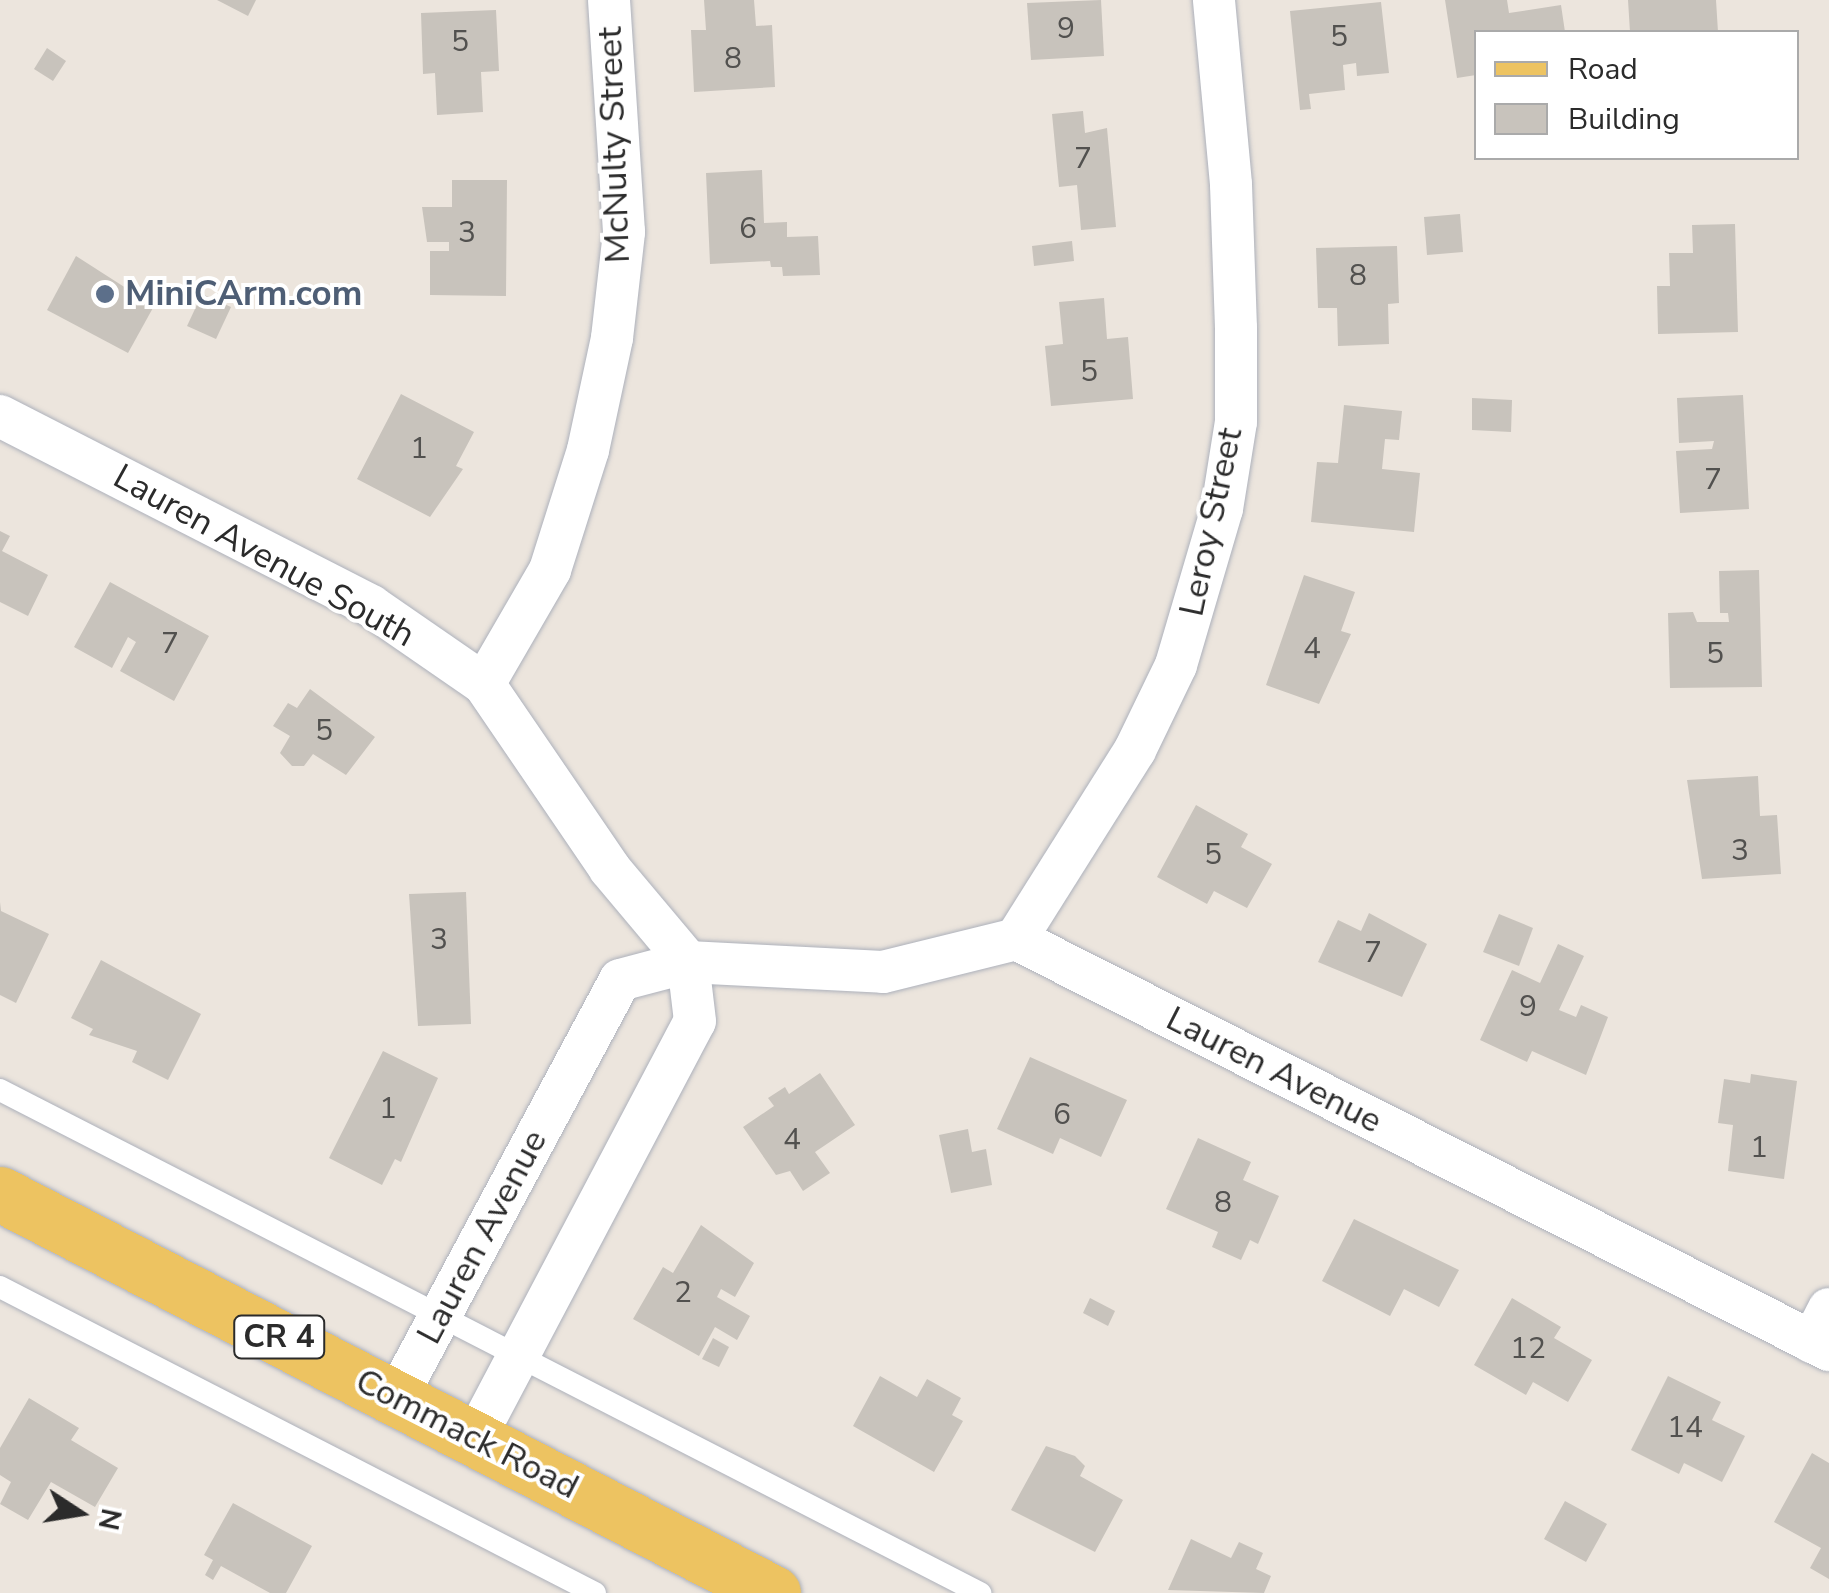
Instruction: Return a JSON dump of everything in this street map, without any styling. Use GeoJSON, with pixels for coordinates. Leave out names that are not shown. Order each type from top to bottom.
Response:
{"type":"FeatureCollection","features":[{"type":"Feature","properties":{"kind":"main road","name":"Commack Road"},"geometry":{"type":"LineString","coordinates":[[0,1194],[773,1593]]}},
{"type":"Feature","properties":{"kind":"street","name":"McNulty Street"},"geometry":{"type":"LineString","coordinates":[[484,684],[550,570],[588,450],[612,338],[624,232],[609,0]]}},
{"type":"Feature","properties":{"kind":"street","name":"Leroy Street"},"geometry":{"type":"LineString","coordinates":[[1016,939],[1152,716],[1182,648],[1222,509],[1236,422],[1236,328],[1231,184],[1214,0]]}},
{"type":"Feature","properties":{"kind":"street","name":"Lauren Avenue South"},"geometry":{"type":"LineString","coordinates":[[0,416],[371,606],[484,684],[610,869],[688,962]]}},
{"type":"Feature","properties":{"kind":"street","name":"Lauren Avenue"},"geometry":{"type":"LineString","coordinates":[[396,1398],[620,980],[688,962],[883,972],[1016,939],[1823,1334]]}},
{"type":"Feature","properties":{"kind":"street"},"geometry":{"type":"LineString","coordinates":[[475,1438],[695,1022],[688,962]]}},
{"type":"Feature","properties":{"kind":"lane"},"geometry":{"type":"LineString","coordinates":[[0,1090],[980,1593]]}},
{"type":"Feature","properties":{"kind":"lane"},"geometry":{"type":"LineString","coordinates":[[0,1287],[595,1593]]}},
{"type":"Feature","properties":{"kind":"building"},"geometry":{"type":"Polygon","coordinates":[[[217,0],[256,0],[248,16],[217,0]]]}},
{"type":"Feature","properties":{"kind":"building"},"geometry":{"type":"Polygon","coordinates":[[[704,0],[754,0],[756,26],[772,25],[775,87],[694,92],[691,30],[706,30],[704,0]]]}},
{"type":"Feature","properties":{"kind":"building"},"geometry":{"type":"Polygon","coordinates":[[[1101,0],[1104,56],[1031,60],[1027,3],[1101,0]]]}},
{"type":"Feature","properties":{"kind":"building"},"geometry":{"type":"Polygon","coordinates":[[[1445,0],[1507,0],[1509,13],[1561,5],[1565,30],[1474,30],[1474,75],[1457,78],[1445,0]]]}},
{"type":"Feature","properties":{"kind":"building"},"geometry":{"type":"Polygon","coordinates":[[[1628,0],[1716,0],[1718,30],[1630,30],[1628,0]]]}},
{"type":"Feature","properties":{"kind":"building"},"geometry":{"type":"Polygon","coordinates":[[[1381,2],[1389,73],[1357,76],[1356,63],[1343,65],[1345,90],[1309,94],[1311,109],[1300,110],[1290,11],[1381,2]]]}},
{"type":"Feature","properties":{"kind":"building"},"geometry":{"type":"Polygon","coordinates":[[[496,10],[499,71],[481,72],[483,112],[437,115],[435,73],[423,74],[421,13],[496,10]]]}},
{"type":"Feature","properties":{"kind":"building"},"geometry":{"type":"Polygon","coordinates":[[[47,48],[66,61],[53,81],[34,69],[47,48]]]}},
{"type":"Feature","properties":{"kind":"building"},"geometry":{"type":"Polygon","coordinates":[[[1083,111],[1085,133],[1107,128],[1116,227],[1081,230],[1077,185],[1059,187],[1052,114],[1083,111]]]}},
{"type":"Feature","properties":{"kind":"building"},"geometry":{"type":"Polygon","coordinates":[[[762,170],[764,223],[787,222],[787,237],[818,236],[820,275],[783,276],[782,267],[771,267],[770,261],[710,264],[706,173],[762,170]]]}},
{"type":"Feature","properties":{"kind":"building"},"geometry":{"type":"Polygon","coordinates":[[[452,180],[507,180],[506,296],[430,295],[430,251],[449,251],[449,242],[427,242],[422,207],[452,207],[452,180]]]}},
{"type":"Feature","properties":{"kind":"building"},"geometry":{"type":"Polygon","coordinates":[[[1460,214],[1463,252],[1427,255],[1424,217],[1460,214]]]}},
{"type":"Feature","properties":{"kind":"building"},"geometry":{"type":"Polygon","coordinates":[[[1735,224],[1738,332],[1658,334],[1657,286],[1670,286],[1669,253],[1693,253],[1692,225],[1735,224]]]}},
{"type":"Feature","properties":{"kind":"building"},"geometry":{"type":"Polygon","coordinates":[[[1072,241],[1074,261],[1034,266],[1032,246],[1072,241]]]}},
{"type":"Feature","properties":{"kind":"building"},"geometry":{"type":"Polygon","coordinates":[[[1397,246],[1399,303],[1388,304],[1389,344],[1338,346],[1337,308],[1318,308],[1316,248],[1397,246]]]}},
{"type":"Feature","properties":{"kind":"building"},"geometry":{"type":"Polygon","coordinates":[[[76,256],[154,306],[128,353],[47,310],[76,256]]]}},
{"type":"Feature","properties":{"kind":"building"},"geometry":{"type":"Polygon","coordinates":[[[202,294],[231,307],[216,339],[187,326],[202,294]]]}},
{"type":"Feature","properties":{"kind":"building"},"geometry":{"type":"Polygon","coordinates":[[[1104,298],[1107,339],[1128,337],[1133,399],[1051,406],[1045,346],[1063,344],[1059,302],[1104,298]]]}},
{"type":"Feature","properties":{"kind":"building"},"geometry":{"type":"Polygon","coordinates":[[[401,394],[474,432],[456,466],[463,469],[430,517],[357,479],[401,394]]]}},
{"type":"Feature","properties":{"kind":"building"},"geometry":{"type":"Polygon","coordinates":[[[1743,395],[1749,509],[1680,513],[1676,451],[1712,449],[1714,441],[1679,443],[1677,398],[1743,395]]]}},
{"type":"Feature","properties":{"kind":"building"},"geometry":{"type":"Polygon","coordinates":[[[1472,398],[1512,400],[1511,432],[1472,430],[1472,398]]]}},
{"type":"Feature","properties":{"kind":"building"},"geometry":{"type":"Polygon","coordinates":[[[1344,405],[1402,411],[1399,440],[1385,439],[1382,469],[1420,473],[1414,532],[1311,522],[1317,462],[1338,463],[1344,405]]]}},
{"type":"Feature","properties":{"kind":"building"},"geometry":{"type":"Polygon","coordinates":[[[0,531],[10,536],[2,551],[48,575],[28,616],[0,602],[0,531]]]}},
{"type":"Feature","properties":{"kind":"building"},"geometry":{"type":"Polygon","coordinates":[[[1759,570],[1762,687],[1670,688],[1668,613],[1693,612],[1697,622],[1729,622],[1728,613],[1720,613],[1719,571],[1759,570]]]}},
{"type":"Feature","properties":{"kind":"building"},"geometry":{"type":"Polygon","coordinates":[[[1304,575],[1355,592],[1341,631],[1351,634],[1319,704],[1266,685],[1304,575]]]}},
{"type":"Feature","properties":{"kind":"building"},"geometry":{"type":"Polygon","coordinates":[[[110,582],[209,636],[174,701],[120,671],[136,642],[128,637],[112,668],[74,647],[110,582]]]}},
{"type":"Feature","properties":{"kind":"building"},"geometry":{"type":"Polygon","coordinates":[[[310,689],[375,737],[346,775],[313,754],[304,766],[292,766],[280,753],[290,736],[273,726],[288,703],[297,708],[310,689]]]}},
{"type":"Feature","properties":{"kind":"building"},"geometry":{"type":"Polygon","coordinates":[[[1758,776],[1760,816],[1777,815],[1781,874],[1702,879],[1687,780],[1758,776]]]}},
{"type":"Feature","properties":{"kind":"building"},"geometry":{"type":"Polygon","coordinates":[[[1196,805],[1248,834],[1241,847],[1272,864],[1247,908],[1214,891],[1207,904],[1157,877],[1196,805]]]}},
{"type":"Feature","properties":{"kind":"building"},"geometry":{"type":"Polygon","coordinates":[[[466,892],[471,1024],[418,1026],[409,894],[466,892]]]}},
{"type":"Feature","properties":{"kind":"building"},"geometry":{"type":"Polygon","coordinates":[[[0,902],[1,911],[49,934],[16,1003],[0,995],[0,902]]]}},
{"type":"Feature","properties":{"kind":"building"},"geometry":{"type":"Polygon","coordinates":[[[1369,913],[1427,944],[1402,997],[1318,962],[1338,920],[1361,931],[1369,913]]]}},
{"type":"Feature","properties":{"kind":"building"},"geometry":{"type":"Polygon","coordinates":[[[1499,914],[1533,928],[1519,966],[1483,952],[1499,914]]]}},
{"type":"Feature","properties":{"kind":"building"},"geometry":{"type":"Polygon","coordinates":[[[1558,944],[1584,956],[1559,1010],[1576,1017],[1581,1005],[1608,1017],[1586,1075],[1532,1051],[1527,1062],[1480,1040],[1512,970],[1540,983],[1558,944]]]}},
{"type":"Feature","properties":{"kind":"building"},"geometry":{"type":"Polygon","coordinates":[[[101,960],[201,1014],[168,1080],[132,1062],[137,1051],[89,1035],[93,1029],[71,1018],[101,960]]]}},
{"type":"Feature","properties":{"kind":"building"},"geometry":{"type":"Polygon","coordinates":[[[383,1051],[438,1078],[401,1162],[395,1159],[382,1185],[329,1158],[383,1051]]]}},
{"type":"Feature","properties":{"kind":"building"},"geometry":{"type":"Polygon","coordinates":[[[1030,1057],[1127,1100],[1101,1157],[1060,1138],[1053,1154],[997,1129],[1030,1057]]]}},
{"type":"Feature","properties":{"kind":"building"},"geometry":{"type":"Polygon","coordinates":[[[820,1073],[855,1125],[815,1152],[830,1173],[803,1191],[790,1171],[776,1175],[743,1127],[774,1106],[768,1098],[785,1087],[789,1094],[820,1073]]]}},
{"type":"Feature","properties":{"kind":"building"},"geometry":{"type":"Polygon","coordinates":[[[1751,1074],[1797,1081],[1784,1179],[1728,1171],[1733,1125],[1718,1123],[1724,1079],[1750,1083],[1751,1074]]]}},
{"type":"Feature","properties":{"kind":"building"},"geometry":{"type":"Polygon","coordinates":[[[968,1129],[972,1152],[986,1149],[992,1185],[951,1193],[939,1135],[968,1129]]]}},
{"type":"Feature","properties":{"kind":"building"},"geometry":{"type":"Polygon","coordinates":[[[1198,1138],[1251,1162],[1243,1180],[1279,1196],[1258,1244],[1250,1240],[1241,1260],[1212,1247],[1218,1232],[1166,1209],[1198,1138]]]}},
{"type":"Feature","properties":{"kind":"building"},"geometry":{"type":"Polygon","coordinates":[[[1354,1219],[1459,1270],[1439,1307],[1404,1289],[1390,1316],[1322,1281],[1354,1219]]]}},
{"type":"Feature","properties":{"kind":"building"},"geometry":{"type":"Polygon","coordinates":[[[701,1225],[754,1263],[735,1297],[721,1289],[717,1297],[750,1316],[737,1340],[715,1327],[699,1356],[633,1319],[663,1267],[673,1273],[701,1225]]]}},
{"type":"Feature","properties":{"kind":"building"},"geometry":{"type":"Polygon","coordinates":[[[1090,1298],[1115,1311],[1108,1326],[1083,1313],[1090,1298]]]}},
{"type":"Feature","properties":{"kind":"building"},"geometry":{"type":"Polygon","coordinates":[[[1512,1298],[1561,1327],[1554,1338],[1592,1360],[1568,1402],[1533,1382],[1526,1395],[1474,1365],[1512,1298]]]}},
{"type":"Feature","properties":{"kind":"building"},"geometry":{"type":"Polygon","coordinates":[[[713,1338],[729,1347],[719,1367],[702,1359],[713,1338]]]}},
{"type":"Feature","properties":{"kind":"building"},"geometry":{"type":"Polygon","coordinates":[[[880,1376],[917,1397],[927,1379],[961,1398],[952,1415],[963,1421],[934,1472],[853,1426],[880,1376]]]}},
{"type":"Feature","properties":{"kind":"building"},"geometry":{"type":"Polygon","coordinates":[[[1668,1376],[1721,1402],[1712,1420],[1745,1436],[1722,1482],[1684,1463],[1679,1474],[1631,1450],[1668,1376]]]}},
{"type":"Feature","properties":{"kind":"building"},"geometry":{"type":"Polygon","coordinates":[[[29,1398],[79,1428],[71,1440],[118,1468],[95,1507],[51,1482],[28,1520],[0,1504],[11,1482],[0,1475],[0,1448],[29,1398]]]}},
{"type":"Feature","properties":{"kind":"building"},"geometry":{"type":"Polygon","coordinates":[[[1046,1446],[1075,1456],[1085,1466],[1080,1476],[1123,1500],[1095,1552],[1011,1510],[1046,1446]]]}},
{"type":"Feature","properties":{"kind":"building"},"geometry":{"type":"Polygon","coordinates":[[[1812,1453],[1829,1463],[1829,1579],[1810,1568],[1821,1548],[1774,1522],[1812,1453]]]}},
{"type":"Feature","properties":{"kind":"building"},"geometry":{"type":"Polygon","coordinates":[[[1565,1501],[1607,1524],[1586,1562],[1544,1539],[1565,1501]]]}},
{"type":"Feature","properties":{"kind":"building"},"geometry":{"type":"Polygon","coordinates":[[[233,1503],[312,1546],[286,1593],[270,1593],[221,1566],[213,1580],[205,1575],[213,1560],[204,1555],[233,1503]]]}},
{"type":"Feature","properties":{"kind":"building"},"geometry":{"type":"Polygon","coordinates":[[[1191,1539],[1231,1558],[1239,1542],[1263,1553],[1256,1569],[1271,1576],[1264,1593],[1168,1590],[1191,1539]]]}},
{"type":"Feature","properties":{"kind":"place","name":"MiniCArm.com"},"geometry":{"type":"Point","coordinates":[105,294]}}]}
